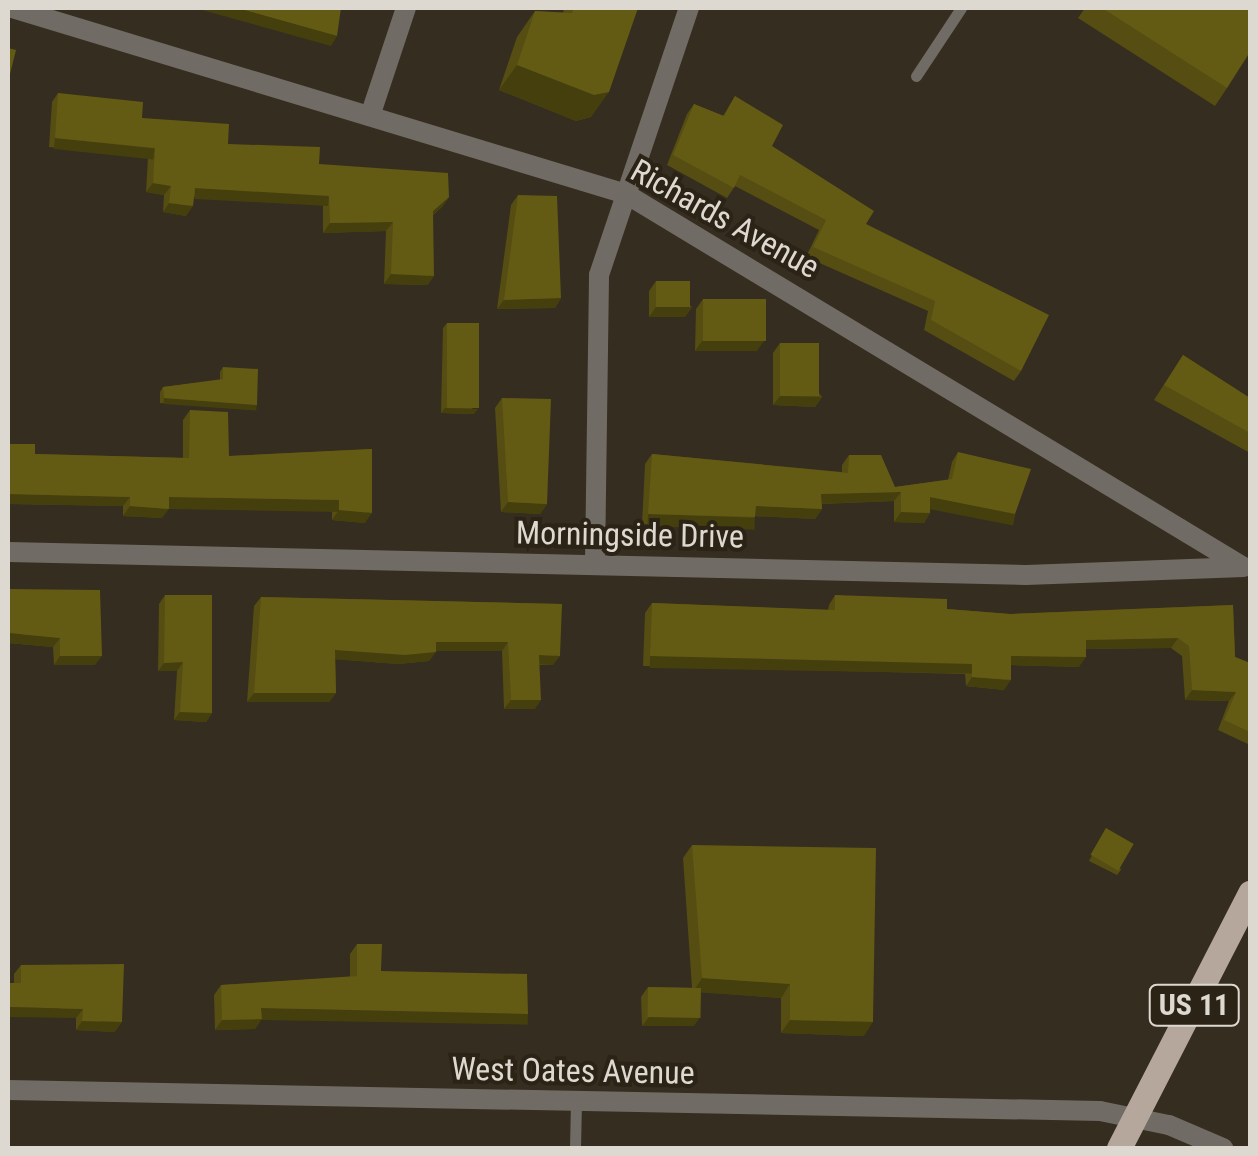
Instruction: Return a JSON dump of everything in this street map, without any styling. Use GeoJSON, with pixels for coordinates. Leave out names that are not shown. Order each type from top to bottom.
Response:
{"type":"FeatureCollection","features":[{"type":"Feature","properties":{"kind":"main road","name":"US 11"},"geometry":{"type":"LineString","coordinates":[[1119,1148],[1250,893]]}},
{"type":"Feature","properties":{"kind":"street","name":"Richards Avenue"},"geometry":{"type":"LineString","coordinates":[[12,8],[626,194],[1246,568]]}},
{"type":"Feature","properties":{"kind":"street"},"geometry":{"type":"LineString","coordinates":[[370,116],[406,8]]}},
{"type":"Feature","properties":{"kind":"street"},"geometry":{"type":"LineString","coordinates":[[594,564],[600,276],[690,8]]}},
{"type":"Feature","properties":{"kind":"street","name":"Morningside Drive"},"geometry":{"type":"LineString","coordinates":[[8,552],[1026,575],[1246,568]]}},
{"type":"Feature","properties":{"kind":"street","name":"West Oates Avenue"},"geometry":{"type":"LineString","coordinates":[[8,1090],[1136,1116],[1223,1148]]}},
{"type":"Feature","properties":{"kind":"lane"},"geometry":{"type":"LineString","coordinates":[[916,76],[961,8]]}},
{"type":"Feature","properties":{"kind":"lane"},"geometry":{"type":"LineString","coordinates":[[574,1148],[576,1101]]}},
{"type":"Feature","properties":{"kind":"building"},"geometry":{"type":"Polygon","coordinates":[[[237,8],[341,8],[337,36],[237,8]]]}},
{"type":"Feature","properties":{"kind":"building"},"geometry":{"type":"Polygon","coordinates":[[[574,8],[638,8],[609,92],[594,95],[517,65],[535,11],[572,13],[574,8]]]}},
{"type":"Feature","properties":{"kind":"building"},"geometry":{"type":"Polygon","coordinates":[[[1102,8],[1250,8],[1250,52],[1227,88],[1102,8]]]}},
{"type":"Feature","properties":{"kind":"building"},"geometry":{"type":"Polygon","coordinates":[[[8,48],[16,50],[8,82],[8,48]]]}},
{"type":"Feature","properties":{"kind":"building"},"geometry":{"type":"Polygon","coordinates":[[[58,93],[143,102],[142,118],[229,124],[228,144],[320,147],[319,164],[448,173],[449,197],[433,211],[434,276],[391,274],[393,222],[330,223],[329,196],[195,188],[193,206],[169,203],[171,186],[153,183],[155,148],[55,138],[58,93]]]}},
{"type":"Feature","properties":{"kind":"building"},"geometry":{"type":"Polygon","coordinates":[[[735,96],[783,125],[772,146],[874,211],[866,224],[1049,315],[1021,371],[931,320],[935,301],[813,247],[826,220],[740,175],[734,188],[673,155],[694,104],[724,116],[735,96]]]}},
{"type":"Feature","properties":{"kind":"building"},"geometry":{"type":"Polygon","coordinates":[[[518,195],[557,196],[561,298],[504,300],[518,195]]]}},
{"type":"Feature","properties":{"kind":"building"},"geometry":{"type":"Polygon","coordinates":[[[656,281],[690,281],[690,307],[656,307],[656,281]]]}},
{"type":"Feature","properties":{"kind":"building"},"geometry":{"type":"Polygon","coordinates":[[[703,299],[766,299],[766,341],[703,341],[703,299]]]}},
{"type":"Feature","properties":{"kind":"building"},"geometry":{"type":"Polygon","coordinates":[[[447,323],[479,323],[479,408],[447,408],[447,323]]]}},
{"type":"Feature","properties":{"kind":"building"},"geometry":{"type":"Polygon","coordinates":[[[780,343],[819,343],[819,396],[780,396],[780,343]]]}},
{"type":"Feature","properties":{"kind":"building"},"geometry":{"type":"Polygon","coordinates":[[[1183,355],[1250,398],[1250,433],[1164,385],[1183,355]]]}},
{"type":"Feature","properties":{"kind":"building"},"geometry":{"type":"Polygon","coordinates":[[[223,367],[258,369],[257,405],[164,398],[163,387],[223,379],[223,367]]]}},
{"type":"Feature","properties":{"kind":"building"},"geometry":{"type":"Polygon","coordinates":[[[502,398],[551,399],[547,504],[508,502],[502,398]]]}},
{"type":"Feature","properties":{"kind":"building"},"geometry":{"type":"Polygon","coordinates":[[[190,410],[228,412],[229,456],[372,449],[372,513],[339,510],[339,500],[169,497],[169,509],[130,506],[130,497],[8,494],[8,444],[35,444],[35,454],[189,458],[190,410]]]}},
{"type":"Feature","properties":{"kind":"building"},"geometry":{"type":"Polygon","coordinates":[[[958,452],[1031,469],[1015,514],[930,497],[930,513],[901,512],[901,492],[821,494],[822,509],[756,506],[755,517],[648,514],[652,454],[848,473],[849,455],[881,455],[895,487],[952,479],[958,452]]]}},
{"type":"Feature","properties":{"kind":"building"},"geometry":{"type":"Polygon","coordinates":[[[8,589],[100,590],[102,656],[60,656],[60,638],[8,633],[8,589]]]}},
{"type":"Feature","properties":{"kind":"building"},"geometry":{"type":"Polygon","coordinates":[[[165,595],[212,595],[212,713],[180,712],[183,662],[164,663],[165,595]]]}},
{"type":"Feature","properties":{"kind":"building"},"geometry":{"type":"Polygon","coordinates":[[[835,595],[947,599],[947,609],[1010,614],[1233,605],[1235,657],[1250,663],[1250,732],[1224,720],[1236,692],[1192,690],[1189,646],[1178,638],[1086,640],[1086,657],[1011,656],[1011,680],[972,677],[972,664],[650,656],[652,603],[835,610],[835,595]]]}},
{"type":"Feature","properties":{"kind":"building"},"geometry":{"type":"Polygon","coordinates":[[[261,597],[562,604],[560,656],[539,655],[541,700],[511,700],[508,642],[436,642],[436,652],[405,655],[335,650],[336,693],[254,693],[261,597]]]}},
{"type":"Feature","properties":{"kind":"building"},"geometry":{"type":"Polygon","coordinates":[[[1106,828],[1134,844],[1118,871],[1090,855],[1106,828]]]}},
{"type":"Feature","properties":{"kind":"building"},"geometry":{"type":"Polygon","coordinates":[[[692,845],[876,848],[873,1022],[790,1020],[790,984],[702,978],[692,845]]]}},
{"type":"Feature","properties":{"kind":"building"},"geometry":{"type":"Polygon","coordinates":[[[357,944],[382,944],[381,971],[527,974],[528,1014],[261,1008],[262,1019],[222,1020],[221,985],[357,976],[357,944]]]}},
{"type":"Feature","properties":{"kind":"building"},"geometry":{"type":"Polygon","coordinates":[[[124,964],[122,1022],[82,1021],[83,1009],[8,1007],[8,983],[21,983],[21,965],[124,964]]]}},
{"type":"Feature","properties":{"kind":"building"},"geometry":{"type":"Polygon","coordinates":[[[648,987],[701,988],[700,1018],[647,1017],[648,987]]]}}]}
